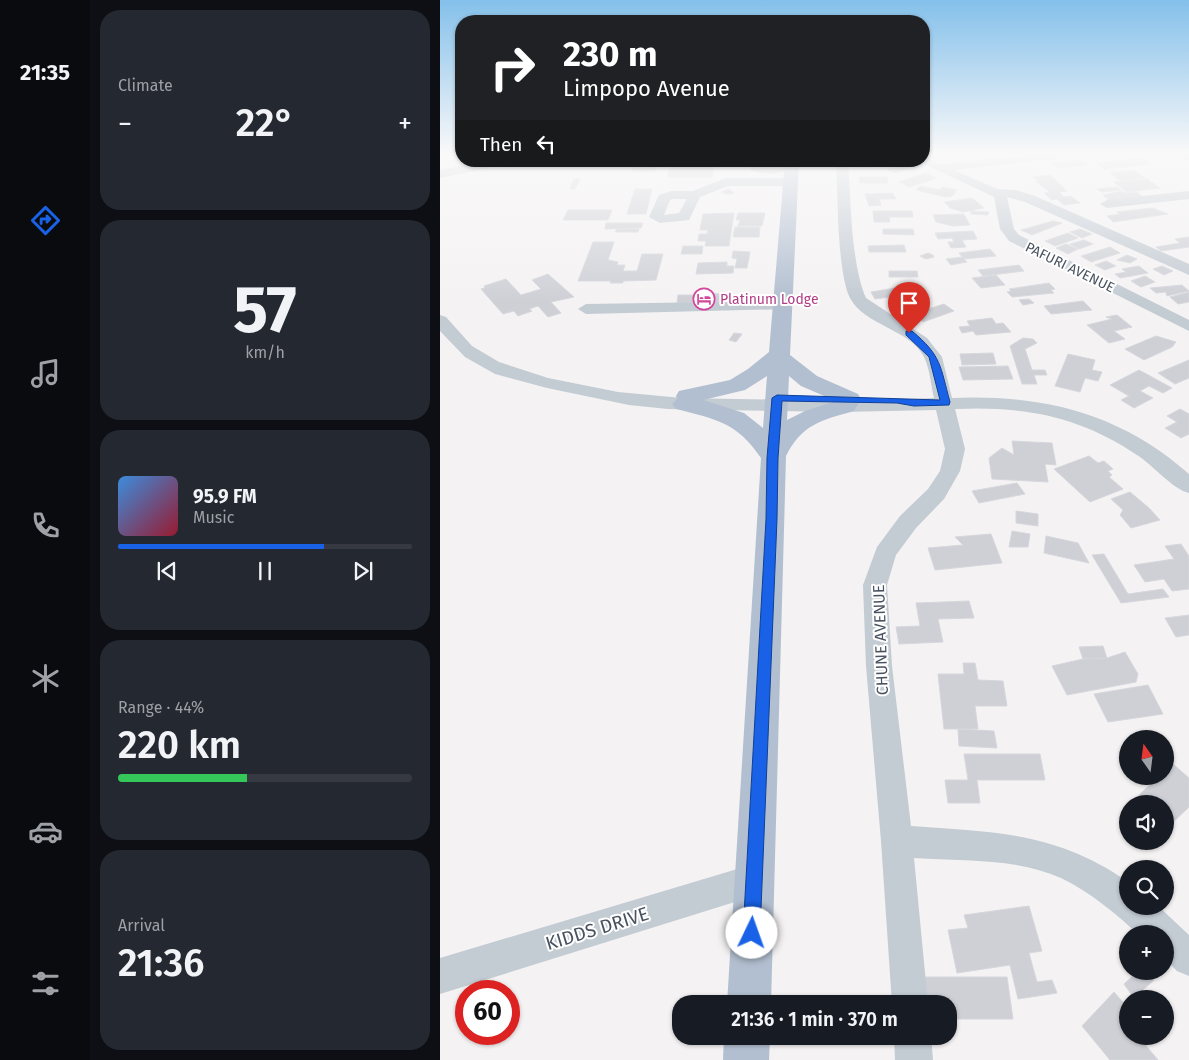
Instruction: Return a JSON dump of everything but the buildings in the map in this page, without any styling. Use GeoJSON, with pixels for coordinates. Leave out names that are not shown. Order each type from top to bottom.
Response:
{"type":"FeatureCollection","features":[{"type":"Feature","properties":{"kind":"main road"},"geometry":{"type":"LineString","coordinates":[[749,995],[772,511],[772,457],[789,202]]}},
{"type":"Feature","properties":{"kind":"main road"},"geometry":{"type":"LineString","coordinates":[[685,400],[734,388],[751,379],[780,355]]}},
{"type":"Feature","properties":{"kind":"main road"},"geometry":{"type":"LineString","coordinates":[[780,355],[809,381],[848,402]]}},
{"type":"Feature","properties":{"kind":"main road"},"geometry":{"type":"LineString","coordinates":[[685,400],[735,416],[758,435],[772,457]]}},
{"type":"Feature","properties":{"kind":"main road"},"geometry":{"type":"LineString","coordinates":[[772,457],[784,435],[795,426],[811,417],[848,402]]}},
{"type":"Feature","properties":{"kind":"main road"},"geometry":{"type":"LineString","coordinates":[[746,1060],[747,1045]]}},
{"type":"Feature","properties":{"kind":"street","name":"CHUNE AVENUE"},"geometry":{"type":"LineString","coordinates":[[845,202],[847,241],[854,289],[862,304],[909,333],[928,349],[937,367],[955,450],[950,471],[936,494],[908,522],[885,553],[875,585],[878,666],[897,841],[909,995]]}},
{"type":"Feature","properties":{"kind":"street","name":"PAFURI AVENUE"},"geometry":{"type":"LineString","coordinates":[[1003,202],[1006,229],[1014,238],[1189,326]]}},
{"type":"Feature","properties":{"kind":"street"},"geometry":{"type":"LineString","coordinates":[[1038,202],[1189,270]]}},
{"type":"Feature","properties":{"kind":"street"},"geometry":{"type":"LineString","coordinates":[[1107,204],[1121,202]]}},
{"type":"Feature","properties":{"kind":"street"},"geometry":{"type":"LineString","coordinates":[[586,309],[783,306]]}},
{"type":"Feature","properties":{"kind":"street"},"geometry":{"type":"LineString","coordinates":[[440,320],[476,357],[496,367],[528,378],[598,394],[685,400],[848,402],[898,406],[946,402],[1028,405],[1062,412],[1084,418],[1180,465],[1189,486]]}},
{"type":"Feature","properties":{"kind":"street"},"geometry":{"type":"LineString","coordinates":[[440,349],[461,343]]}},
{"type":"Feature","properties":{"kind":"street"},"geometry":{"type":"LineString","coordinates":[[897,841],[1022,852],[1066,864],[1119,896]]}},
{"type":"Feature","properties":{"kind":"street","name":"KIDDS DRIVE"},"geometry":{"type":"LineString","coordinates":[[440,976],[754,880]]}},
{"type":"Feature","properties":{"kind":"street"},"geometry":{"type":"LineString","coordinates":[[1142,915],[1154,925]]}},
{"type":"Feature","properties":{"kind":"street"},"geometry":{"type":"LineString","coordinates":[[1174,944],[1189,960]]}},
{"type":"Feature","properties":{"kind":"street"},"geometry":{"type":"LineString","coordinates":[[913,1045],[914,1060]]}},
{"type":"Feature","properties":{"kind":"place","name":"Platinum Lodge"},"geometry":{"type":"Point","coordinates":[704,299]}},
{"type":"Feature","properties":{"kind":"route"},"geometry":{"type":"LineString","coordinates":[[752,933],[772,519],[772,458],[777,398],[897,400],[914,404],[946,402],[933,357],[928,349],[909,333]]}}]}
